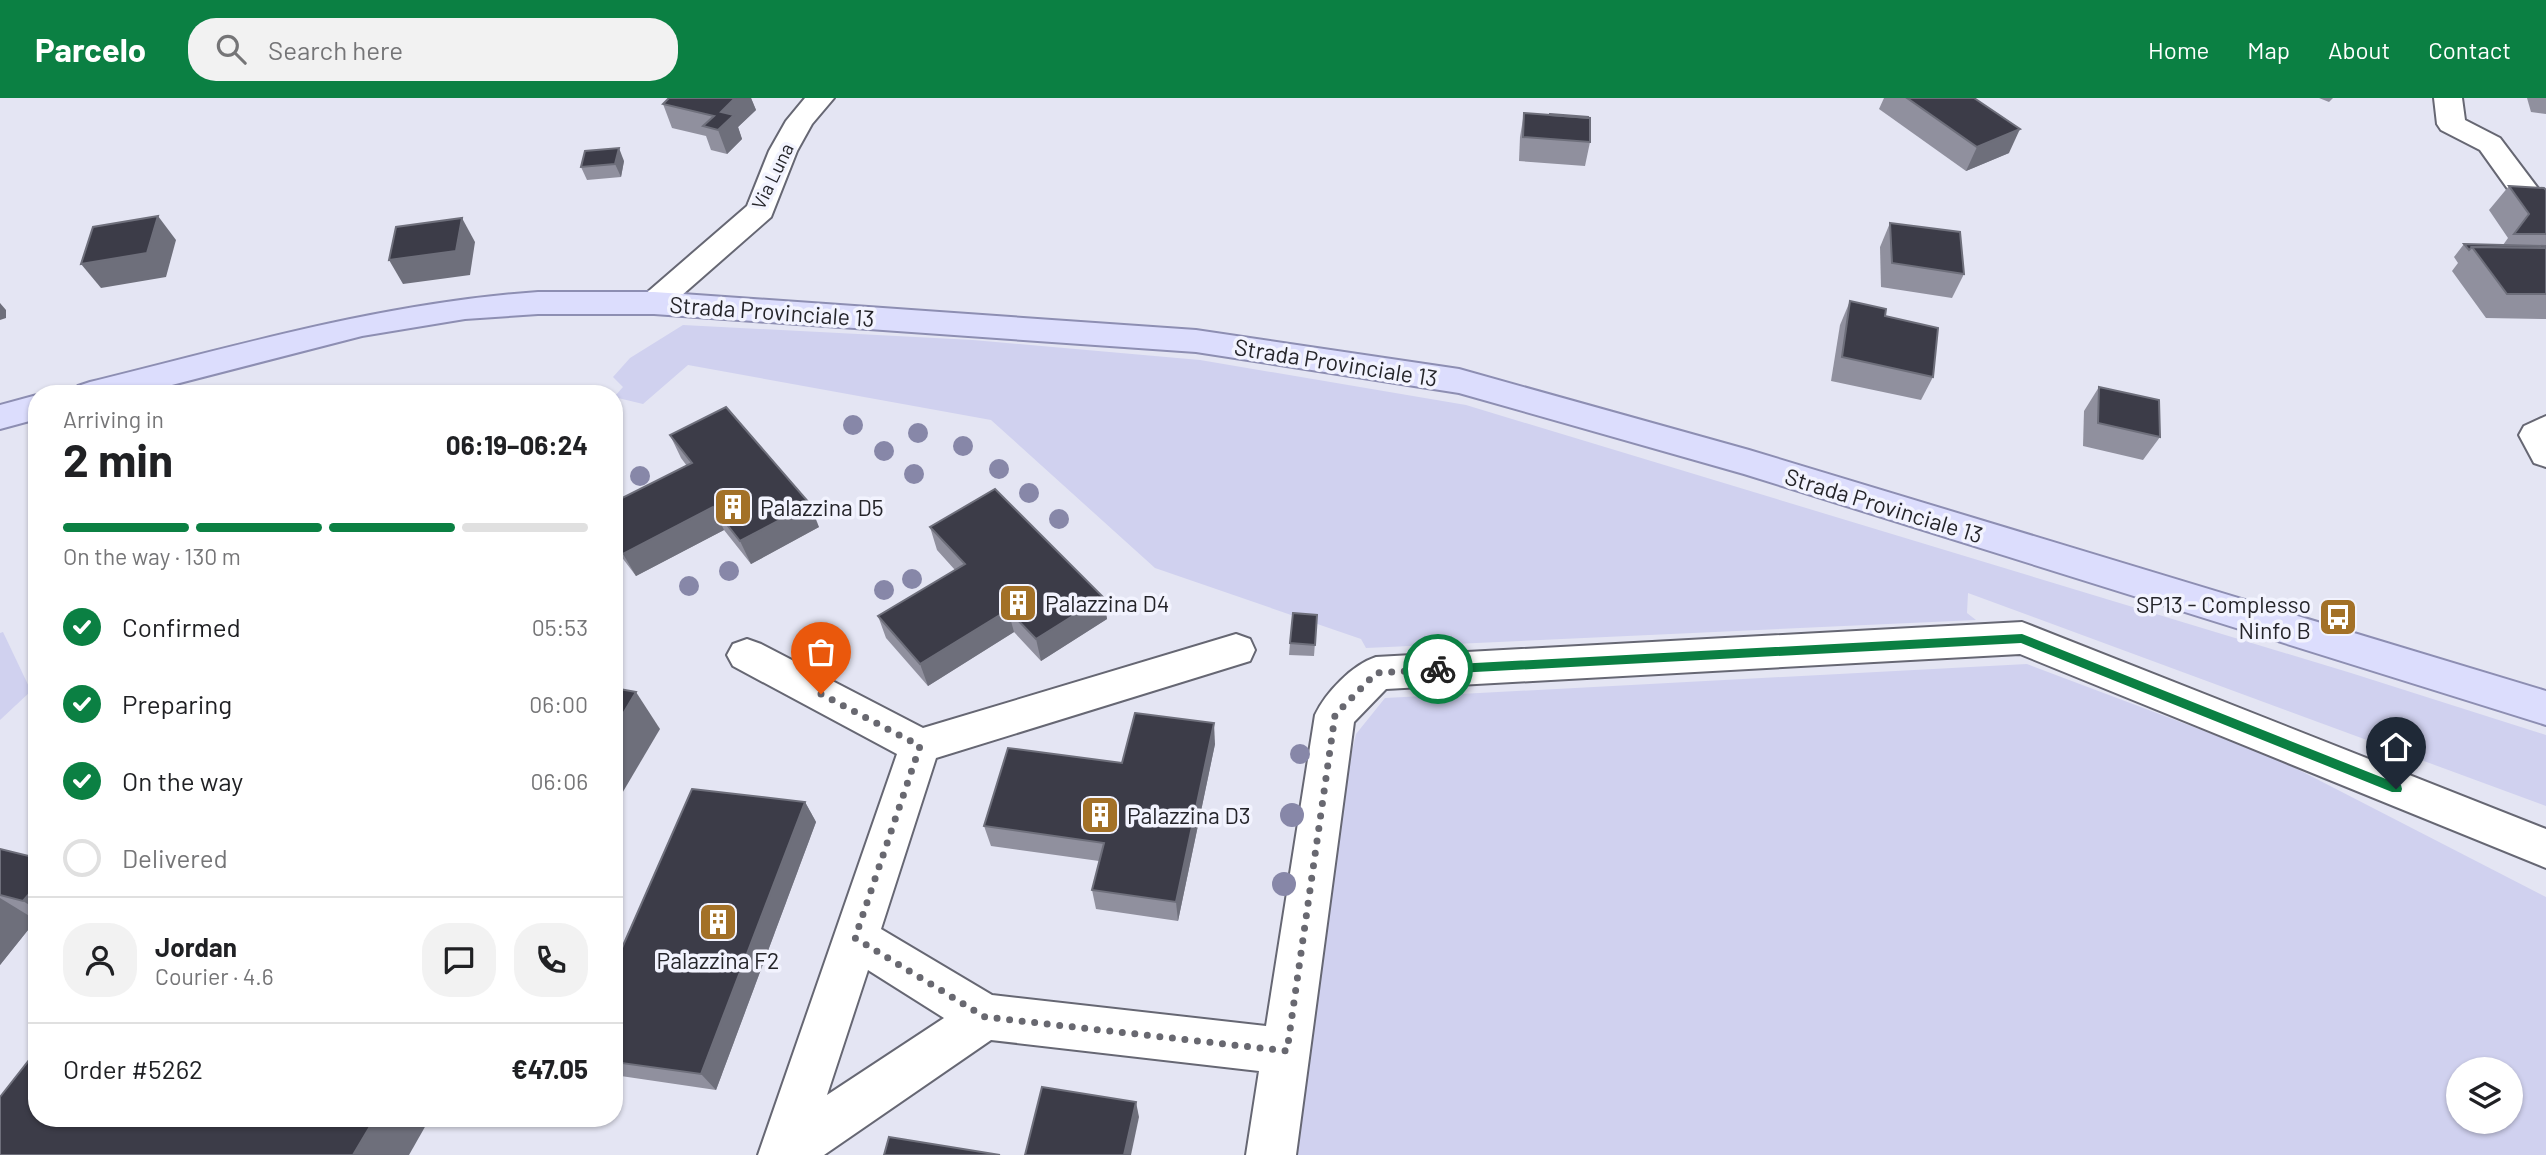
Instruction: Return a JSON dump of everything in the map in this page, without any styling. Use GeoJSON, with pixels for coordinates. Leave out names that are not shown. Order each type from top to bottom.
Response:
{"type":"FeatureCollection","features":[{"type":"Feature","properties":{"kind":"main road","name":"Strada Provinciale 13"},"geometry":{"type":"LineString","coordinates":[[127,385],[388,321],[465,308],[538,303],[654,303],[1196,341],[1459,381],[1749,463],[2546,708]]}},
{"type":"Feature","properties":{"kind":"main road"},"geometry":{"type":"LineString","coordinates":[[0,417],[28,409]]}},
{"type":"Feature","properties":{"kind":"street","name":"Via Luna"},"geometry":{"type":"LineString","coordinates":[[654,303],[760,210],[783,151],[800,121],[820,98]]}},
{"type":"Feature","properties":{"kind":"street"},"geometry":{"type":"LineString","coordinates":[[2448,98],[2451,124],[2490,144],[2546,220]]}},
{"type":"Feature","properties":{"kind":"street"},"geometry":{"type":"LineString","coordinates":[[2546,428],[2536,435],[2546,454]]}},
{"type":"Feature","properties":{"kind":"street"},"geometry":{"type":"LineString","coordinates":[[1271,1155],[1335,715],[1376,673],[2022,638],[2546,849]]}},
{"type":"Feature","properties":{"kind":"street"},"geometry":{"type":"LineString","coordinates":[[747,655],[920,746],[1237,650]]}},
{"type":"Feature","properties":{"kind":"street"},"geometry":{"type":"LineString","coordinates":[[784,1154],[920,746]]}},
{"type":"Feature","properties":{"kind":"street"},"geometry":{"type":"LineString","coordinates":[[855,938],[985,1017],[1287,1051]]}},
{"type":"Feature","properties":{"kind":"street"},"geometry":{"type":"LineString","coordinates":[[784,1154],[985,1017]]}},
{"type":"Feature","properties":{"kind":"shaded area"},"geometry":{"type":"Polygon","coordinates":[[[683,325],[973,340],[1200,360],[1466,405],[2351,673],[2546,735],[2546,806],[1968,593],[1967,613],[1976,620],[1366,648],[1361,639],[1155,568],[991,420],[688,365],[643,404],[623,399],[623,385],[613,377],[630,358],[683,325]]]}},
{"type":"Feature","properties":{"kind":"shaded area"},"geometry":{"type":"Polygon","coordinates":[[[3,632],[28,685],[28,694],[0,720],[0,633],[3,632]]]}},
{"type":"Feature","properties":{"kind":"shaded area"},"geometry":{"type":"Polygon","coordinates":[[[2027,664],[2276,758],[2546,897],[2546,1155],[1297,1155],[1346,777],[1356,734],[1385,698],[2027,664]]]}},
{"type":"Feature","properties":{"kind":"building"},"geometry":{"type":"Polygon","coordinates":[[[669,98],[735,98],[721,112],[734,115],[718,130],[703,126],[714,116],[663,104],[669,98]]]}},
{"type":"Feature","properties":{"kind":"building"},"geometry":{"type":"Polygon","coordinates":[[[1907,98],[1974,98],[2020,129],[1977,147],[1907,98]]]}},
{"type":"Feature","properties":{"kind":"building"},"geometry":{"type":"Polygon","coordinates":[[[1524,113],[1590,118],[1590,142],[1523,137],[1524,113]]]}},
{"type":"Feature","properties":{"kind":"building"},"geometry":{"type":"Polygon","coordinates":[[[1550,115],[1588,117],[1588,118],[1550,115]]]}},
{"type":"Feature","properties":{"kind":"building"},"geometry":{"type":"Polygon","coordinates":[[[619,148],[615,164],[581,167],[585,151],[619,148]]]}},
{"type":"Feature","properties":{"kind":"building"},"geometry":{"type":"Polygon","coordinates":[[[2509,186],[2546,190],[2546,234],[2514,234],[2529,214],[2509,186]]]}},
{"type":"Feature","properties":{"kind":"building"},"geometry":{"type":"Polygon","coordinates":[[[158,216],[147,253],[81,264],[93,227],[158,216]]]}},
{"type":"Feature","properties":{"kind":"building"},"geometry":{"type":"Polygon","coordinates":[[[462,218],[456,251],[389,260],[396,227],[462,218]]]}},
{"type":"Feature","properties":{"kind":"building"},"geometry":{"type":"Polygon","coordinates":[[[1890,223],[1960,232],[1964,274],[1892,263],[1890,223]]]}},
{"type":"Feature","properties":{"kind":"building"},"geometry":{"type":"Polygon","coordinates":[[[2464,244],[2546,248],[2472,247],[2469,250],[2464,244]]]}},
{"type":"Feature","properties":{"kind":"building"},"geometry":{"type":"Polygon","coordinates":[[[2472,247],[2546,248],[2546,294],[2507,294],[2472,247]]]}},
{"type":"Feature","properties":{"kind":"building"},"geometry":{"type":"Polygon","coordinates":[[[1850,301],[1886,309],[1885,316],[1938,328],[1933,377],[1842,357],[1850,301]]]}},
{"type":"Feature","properties":{"kind":"building"},"geometry":{"type":"Polygon","coordinates":[[[2099,387],[2159,400],[2160,437],[2098,423],[2099,387]]]}},
{"type":"Feature","properties":{"kind":"building","name":"Palazzina D5"},"geometry":{"type":"Polygon","coordinates":[[[726,407],[810,504],[740,541],[713,507],[623,554],[623,498],[692,463],[670,435],[726,407]]]}},
{"type":"Feature","properties":{"kind":"building","name":"Palazzina D4"},"geometry":{"type":"Polygon","coordinates":[[[995,489],[1103,597],[1036,639],[1008,610],[920,664],[878,616],[965,564],[930,527],[995,489]]]}},
{"type":"Feature","properties":{"kind":"building"},"geometry":{"type":"Polygon","coordinates":[[[1293,613],[1317,615],[1315,645],[1290,643],[1293,613]]]}},
{"type":"Feature","properties":{"kind":"building"},"geometry":{"type":"Polygon","coordinates":[[[623,690],[636,692],[623,714],[623,690]]]}},
{"type":"Feature","properties":{"kind":"building","name":"Palazzina D3"},"geometry":{"type":"Polygon","coordinates":[[[1135,713],[1214,723],[1176,902],[1092,890],[1104,843],[984,826],[1008,748],[1122,763],[1135,713]]]}},
{"type":"Feature","properties":{"kind":"building","name":"Palazzina F2"},"geometry":{"type":"Polygon","coordinates":[[[692,789],[805,802],[701,1074],[623,1063],[623,946],[692,789]]]}},
{"type":"Feature","properties":{"kind":"building"},"geometry":{"type":"Polygon","coordinates":[[[0,849],[28,856],[28,895],[23,901],[0,895],[0,849]]]}},
{"type":"Feature","properties":{"kind":"building"},"geometry":{"type":"Polygon","coordinates":[[[28,1061],[28,1127],[370,1127],[353,1155],[0,1155],[0,1097],[28,1061]]]}},
{"type":"Feature","properties":{"kind":"building"},"geometry":{"type":"Polygon","coordinates":[[[1042,1087],[1136,1102],[1124,1155],[1025,1155],[1042,1087]]]}},
{"type":"Feature","properties":{"kind":"building"},"geometry":{"type":"Polygon","coordinates":[[[889,1137],[1000,1155],[884,1155],[889,1137]]]}},
{"type":"Feature","properties":{"kind":"way so far"},"geometry":{"type":"LineString","coordinates":[[821,694],[920,746],[855,938],[985,1017],[1287,1051],[1335,715],[1376,673],[1438,669]]}},
{"type":"Feature","properties":{"kind":"place","name":"Palazzina D5"},"geometry":{"type":"Point","coordinates":[733,507]}},
{"type":"Feature","properties":{"kind":"place","name":"Palazzina D4"},"geometry":{"type":"Point","coordinates":[1018,603]}},
{"type":"Feature","properties":{"kind":"place","name":"SP13 - Complesso Ninfo B"},"geometry":{"type":"Point","coordinates":[2338,617]}},
{"type":"Feature","properties":{"kind":"place","name":"Palazzina D3"},"geometry":{"type":"Point","coordinates":[1100,815]}},
{"type":"Feature","properties":{"kind":"place","name":"Palazzina F2"},"geometry":{"type":"Point","coordinates":[718,922]}},
{"type":"Feature","properties":{"kind":"route"},"geometry":{"type":"LineString","coordinates":[[1438,669],[2022,638],[2396,789]]}}]}
